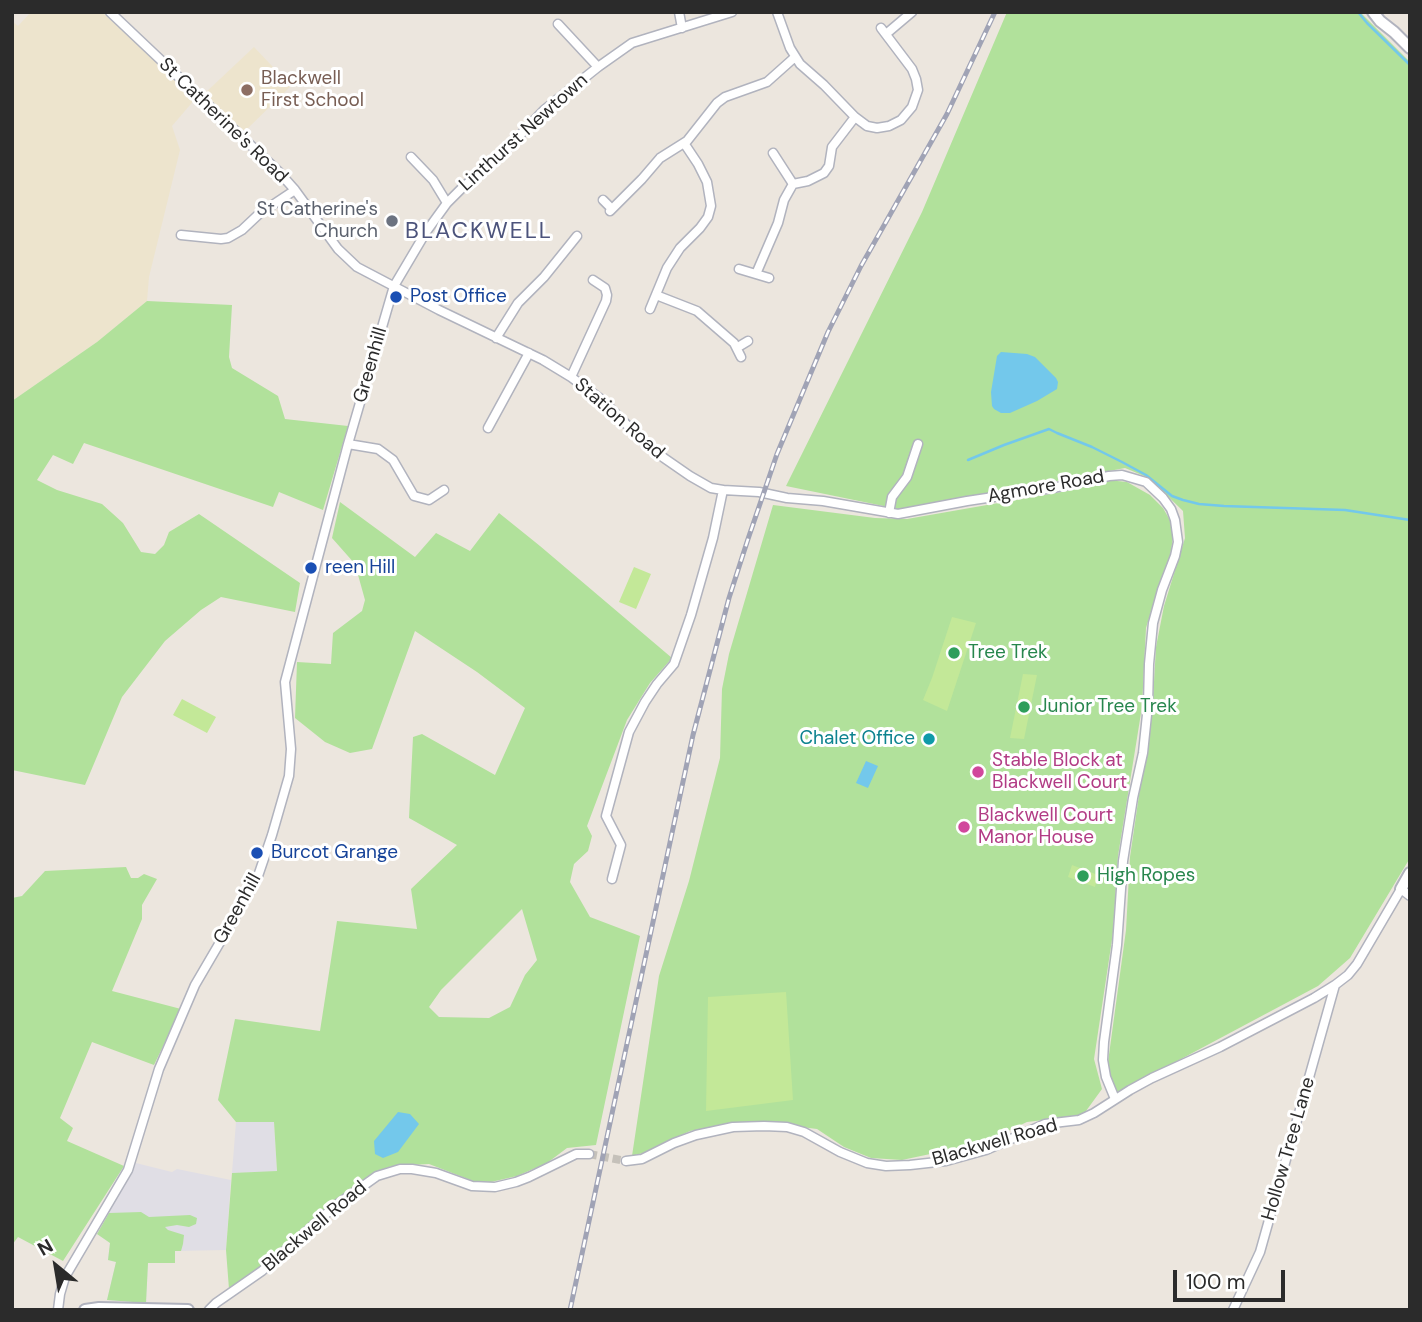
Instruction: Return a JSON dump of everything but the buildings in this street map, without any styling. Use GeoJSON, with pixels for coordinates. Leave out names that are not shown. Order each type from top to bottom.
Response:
{"type":"FeatureCollection","features":[{"type":"Feature","properties":{"kind":"main road"},"geometry":{"type":"LineString","coordinates":[[1373,12],[1410,48]]}},
{"type":"Feature","properties":{"kind":"main road","name":"Blackwell Road"},"geometry":{"type":"LineString","coordinates":[[1406,893],[1410,873]]}},
{"type":"Feature","properties":{"kind":"main road"},"geometry":{"type":"LineString","coordinates":[[85,1310],[188,1310]]}},
{"type":"Feature","properties":{"kind":"street"},"geometry":{"type":"LineString","coordinates":[[679,12],[682,28]]}},
{"type":"Feature","properties":{"kind":"street","name":"Linthurst Newtown"},"geometry":{"type":"LineString","coordinates":[[394,286],[447,203],[497,159],[544,110],[632,43],[732,12]]}},
{"type":"Feature","properties":{"kind":"street"},"geometry":{"type":"LineString","coordinates":[[776,12],[795,57],[855,117],[867,126],[877,128],[890,126],[901,120],[912,107],[918,90],[912,69],[883,31],[912,12]]}},
{"type":"Feature","properties":{"kind":"street","name":"St Catherine's Road"},"geometry":{"type":"LineString","coordinates":[[114,14],[278,171],[346,257],[357,267],[394,286]]}},
{"type":"Feature","properties":{"kind":"street"},"geometry":{"type":"LineString","coordinates":[[558,24],[598,67]]}},
{"type":"Feature","properties":{"kind":"street"},"geometry":{"type":"LineString","coordinates":[[603,200],[611,210],[660,158],[684,143],[717,103],[725,97],[767,82],[795,57]]}},
{"type":"Feature","properties":{"kind":"street"},"geometry":{"type":"LineString","coordinates":[[756,274],[778,223],[784,200],[793,184],[808,181],[824,173],[829,166],[832,147],[855,117]]}},
{"type":"Feature","properties":{"kind":"street"},"geometry":{"type":"LineString","coordinates":[[650,309],[667,268],[680,248],[708,217],[711,206],[707,182],[684,143]]}},
{"type":"Feature","properties":{"kind":"street"},"geometry":{"type":"LineString","coordinates":[[787,155],[775,157],[793,184]]}},
{"type":"Feature","properties":{"kind":"street"},"geometry":{"type":"LineString","coordinates":[[411,157],[433,180],[447,203]]}},
{"type":"Feature","properties":{"kind":"street"},"geometry":{"type":"LineString","coordinates":[[181,235],[228,238],[295,190]]}},
{"type":"Feature","properties":{"kind":"street"},"geometry":{"type":"LineString","coordinates":[[496,338],[518,303],[544,277],[577,236]]}},
{"type":"Feature","properties":{"kind":"street"},"geometry":{"type":"LineString","coordinates":[[739,269],[769,278]]}},
{"type":"Feature","properties":{"kind":"street"},"geometry":{"type":"LineString","coordinates":[[571,377],[606,301],[605,288],[593,280]]}},
{"type":"Feature","properties":{"kind":"street","name":"Station Road"},"geometry":{"type":"LineString","coordinates":[[394,286],[571,377],[602,400],[646,444],[700,482],[711,488],[773,495]]}},
{"type":"Feature","properties":{"kind":"street","name":"Greenhill"},"geometry":{"type":"LineString","coordinates":[[58,1310],[65,1277],[128,1170],[159,1069],[195,985],[257,879],[272,835],[289,776],[290,750],[285,682],[348,444],[394,286]]}},
{"type":"Feature","properties":{"kind":"street"},"geometry":{"type":"LineString","coordinates":[[656,295],[697,311],[738,347],[741,357]]}},
{"type":"Feature","properties":{"kind":"street"},"geometry":{"type":"LineString","coordinates":[[738,347],[748,341]]}},
{"type":"Feature","properties":{"kind":"street"},"geometry":{"type":"LineString","coordinates":[[488,428],[529,354]]}},
{"type":"Feature","properties":{"kind":"street"},"geometry":{"type":"LineString","coordinates":[[348,444],[378,449],[393,460],[414,496],[429,500],[444,490]]}},
{"type":"Feature","properties":{"kind":"street"},"geometry":{"type":"LineString","coordinates":[[889,513],[892,497],[907,477],[918,444]]}},
{"type":"Feature","properties":{"kind":"street","name":"Agmore Road"},"geometry":{"type":"LineString","coordinates":[[773,495],[898,514],[1122,475],[1146,482],[1171,509],[1178,542],[1153,623],[1144,741],[1123,861],[1117,945],[1104,1042],[1106,1077],[1115,1100]]}},
{"type":"Feature","properties":{"kind":"street"},"geometry":{"type":"LineString","coordinates":[[612,879],[621,845],[606,816],[629,732],[645,702],[674,664],[713,538],[723,490]]}},
{"type":"Feature","properties":{"kind":"street","name":"Blackwell Road"},"geometry":{"type":"LineString","coordinates":[[626,1161],[642,1159],[696,1135],[733,1127],[764,1126],[787,1127],[804,1132],[867,1163],[886,1166],[946,1161],[986,1150],[1045,1124],[1079,1120],[1152,1078],[1220,1048],[1335,985],[1357,964],[1406,893]]}},
{"type":"Feature","properties":{"kind":"street","name":"Hollow Tree Lane"},"geometry":{"type":"LineString","coordinates":[[1233,1310],[1261,1251],[1335,985]]}},
{"type":"Feature","properties":{"kind":"street","name":"Blackwell Road"},"geometry":{"type":"LineString","coordinates":[[209,1310],[269,1266],[335,1206],[377,1176],[400,1169],[412,1169],[436,1173],[472,1186],[495,1187],[529,1177],[576,1154],[589,1154]]}},
{"type":"Feature","properties":{"kind":"shaded area"},"geometry":{"type":"Polygon","coordinates":[[[31,12],[102,12],[196,98],[172,126],[180,150],[149,277],[147,301],[97,342],[12,401],[12,21],[18,26],[31,12]]]}},
{"type":"Feature","properties":{"kind":"shaded area","name":"Blackwell First School"},"geometry":{"type":"Polygon","coordinates":[[[254,47],[291,86],[243,133],[203,95],[254,47]]]}},
{"type":"Feature","properties":{"kind":"shaded area"},"geometry":{"type":"Polygon","coordinates":[[[236,1122],[274,1122],[277,1172],[232,1173],[236,1122]]]}},
{"type":"Feature","properties":{"kind":"shaded area"},"geometry":{"type":"Polygon","coordinates":[[[136,1163],[172,1172],[177,1169],[231,1180],[226,1250],[175,1251],[175,1263],[148,1263],[146,1303],[107,1300],[116,1262],[108,1260],[110,1243],[97,1234],[136,1163]]]}},
{"type":"Feature","properties":{"kind":"green space"},"geometry":{"type":"Polygon","coordinates":[[[1007,12],[1360,12],[1410,62],[1410,858],[1350,958],[1318,986],[1121,1091],[1114,1092],[1107,1077],[1108,1062],[1126,930],[1130,857],[1153,699],[1156,647],[1164,606],[1185,538],[1183,511],[1149,478],[1125,468],[903,510],[786,486],[922,212],[1007,12]]]}},
{"type":"Feature","properties":{"kind":"green space"},"geometry":{"type":"Polygon","coordinates":[[[147,301],[232,305],[229,357],[232,368],[278,396],[285,419],[348,426],[323,510],[279,492],[273,507],[84,443],[73,464],[53,455],[37,480],[57,490],[102,504],[123,523],[141,552],[155,554],[164,545],[169,532],[199,514],[300,583],[295,612],[221,597],[201,610],[165,641],[122,697],[85,785],[12,770],[12,401],[97,342],[147,301]]]}},
{"type":"Feature","properties":{"kind":"green space"},"geometry":{"type":"Polygon","coordinates":[[[1108,480],[1127,482],[1150,495],[1163,508],[1171,522],[1173,538],[1169,562],[1146,628],[1142,707],[1118,856],[1113,933],[1094,1059],[1102,1089],[1086,1115],[1027,1122],[982,1143],[902,1160],[871,1158],[844,1147],[817,1129],[737,1123],[690,1131],[632,1156],[659,976],[689,881],[720,758],[722,689],[729,654],[773,505],[875,518],[907,519],[1067,491],[1108,480]]]}},
{"type":"Feature","properties":{"kind":"green space"},"geometry":{"type":"Polygon","coordinates":[[[340,502],[415,557],[436,533],[470,551],[499,513],[672,658],[650,683],[627,720],[587,826],[592,836],[588,851],[574,864],[570,882],[590,917],[640,936],[596,1145],[567,1148],[547,1163],[517,1176],[491,1182],[473,1181],[429,1164],[392,1166],[374,1172],[329,1207],[261,1269],[229,1289],[226,1250],[232,1173],[277,1171],[274,1122],[236,1122],[218,1100],[235,1019],[320,1031],[337,921],[417,929],[411,889],[457,845],[409,818],[413,737],[422,734],[495,775],[525,708],[415,631],[372,749],[350,753],[325,742],[295,718],[297,662],[331,664],[333,633],[362,611],[365,600],[355,564],[332,538],[340,502]],[[522,909],[441,990],[429,1007],[439,1017],[489,1018],[510,1007],[525,975],[537,960],[522,909]]]}},
{"type":"Feature","properties":{"kind":"green space"},"geometry":{"type":"Polygon","coordinates":[[[634,567],[651,574],[636,609],[619,602],[634,567]]]}},
{"type":"Feature","properties":{"kind":"green space","name":"Tree Trek"},"geometry":{"type":"Polygon","coordinates":[[[952,617],[976,623],[947,711],[923,700],[952,617]]]}},
{"type":"Feature","properties":{"kind":"green space","name":"Junior Tree Trek"},"geometry":{"type":"Polygon","coordinates":[[[1023,674],[1037,675],[1024,739],[1010,738],[1023,674]]]}},
{"type":"Feature","properties":{"kind":"green space"},"geometry":{"type":"Polygon","coordinates":[[[182,699],[216,717],[207,733],[173,715],[182,699]]]}},
{"type":"Feature","properties":{"kind":"green space","name":"High Ropes"},"geometry":{"type":"Polygon","coordinates":[[[1072,865],[1098,875],[1095,887],[1068,877],[1072,865]]]}},
{"type":"Feature","properties":{"kind":"green space"},"geometry":{"type":"Polygon","coordinates":[[[126,867],[131,878],[144,874],[157,879],[142,905],[142,919],[112,991],[181,1009],[154,1065],[92,1042],[60,1118],[73,1128],[67,1141],[124,1166],[63,1261],[18,1237],[12,1245],[12,898],[22,896],[45,871],[126,867]]]}},
{"type":"Feature","properties":{"kind":"green space"},"geometry":{"type":"Polygon","coordinates":[[[786,992],[793,1100],[706,1111],[708,997],[786,992]]]}},
{"type":"Feature","properties":{"kind":"green space"},"geometry":{"type":"Polygon","coordinates":[[[141,1212],[149,1217],[190,1215],[197,1218],[196,1224],[189,1227],[165,1227],[184,1235],[183,1244],[181,1251],[175,1251],[175,1263],[148,1263],[146,1303],[107,1300],[116,1262],[108,1260],[110,1243],[97,1234],[109,1213],[141,1212]]]}},
{"type":"Feature","properties":{"kind":"water"},"geometry":{"type":"Polygon","coordinates":[[[1001,352],[1035,357],[1056,378],[1057,389],[1010,413],[1001,413],[994,409],[991,392],[997,356],[1001,352]]]}},
{"type":"Feature","properties":{"kind":"water"},"geometry":{"type":"Polygon","coordinates":[[[866,761],[878,766],[868,788],[856,783],[866,761]]]}},
{"type":"Feature","properties":{"kind":"water"},"geometry":{"type":"Polygon","coordinates":[[[398,1112],[410,1114],[419,1124],[398,1152],[383,1158],[375,1154],[374,1141],[398,1112]]]}},
{"type":"Feature","properties":{"kind":"waterway"},"geometry":{"type":"LineString","coordinates":[[1358,12],[1410,65]]}},
{"type":"Feature","properties":{"kind":"waterway"},"geometry":{"type":"LineString","coordinates":[[968,460],[1049,429],[1122,462],[1146,475],[1172,496],[1183,500],[1224,506],[1345,510],[1410,520]]}},
{"type":"Feature","properties":{"kind":"tunnel"},"geometry":{"type":"LineString","coordinates":[[589,1154],[626,1161]]}},
{"type":"Feature","properties":{"kind":"railway"},"geometry":{"type":"LineString","coordinates":[[570,1310],[693,735],[729,598],[748,539],[777,454],[828,332],[861,266],[947,114],[995,12]]}},
{"type":"Feature","properties":{"kind":"place","name":"Blackwell First School"},"geometry":{"type":"Point","coordinates":[247,90]}},
{"type":"Feature","properties":{"kind":"place","name":"St Catherine's Church"},"geometry":{"type":"Point","coordinates":[392,221]}},
{"type":"Feature","properties":{"kind":"place","name":"Post Office"},"geometry":{"type":"Point","coordinates":[396,297]}},
{"type":"Feature","properties":{"kind":"place","name":"reen Hill"},"geometry":{"type":"Point","coordinates":[311,568]}},
{"type":"Feature","properties":{"kind":"place","name":"Tree Trek"},"geometry":{"type":"Point","coordinates":[954,653]}},
{"type":"Feature","properties":{"kind":"place","name":"Junior Tree Trek"},"geometry":{"type":"Point","coordinates":[1024,707]}},
{"type":"Feature","properties":{"kind":"place","name":"Chalet Office"},"geometry":{"type":"Point","coordinates":[929,739]}},
{"type":"Feature","properties":{"kind":"place","name":"Stable Block at Blackwell Court"},"geometry":{"type":"Point","coordinates":[978,772]}},
{"type":"Feature","properties":{"kind":"place","name":"Blackwell Court Manor House"},"geometry":{"type":"Point","coordinates":[964,827]}},
{"type":"Feature","properties":{"kind":"place","name":"Burcot Grange"},"geometry":{"type":"Point","coordinates":[257,853]}},
{"type":"Feature","properties":{"kind":"place","name":"High Ropes"},"geometry":{"type":"Point","coordinates":[1083,876]}},
{"type":"Feature","properties":{"kind":"district","name":"BLACKWELL"},"geometry":{"type":"Point","coordinates":[479,232]}}]}
